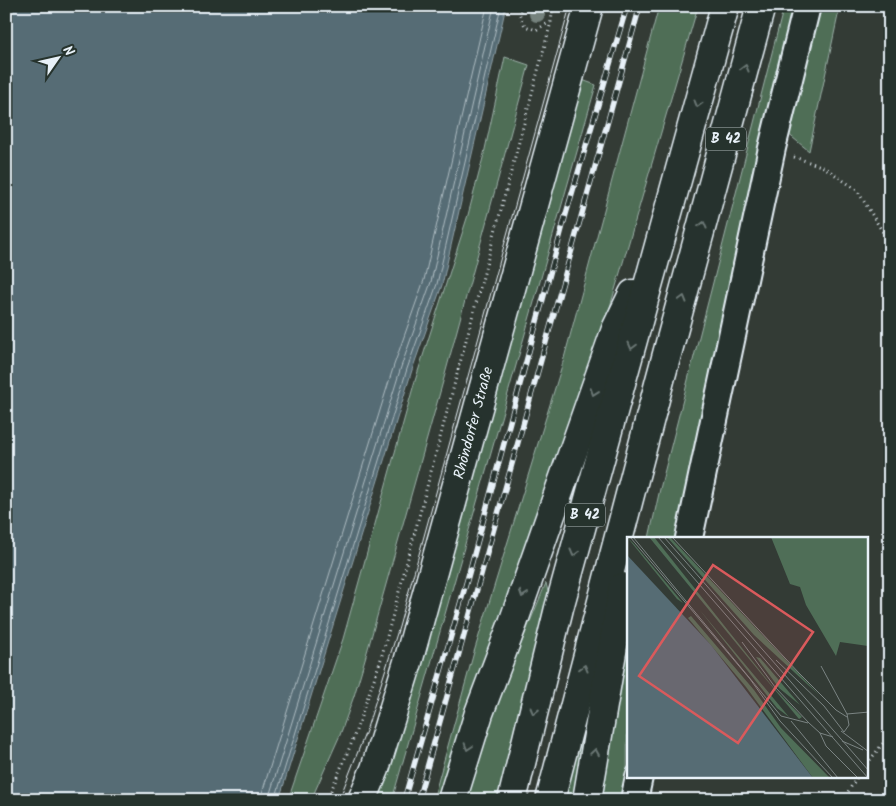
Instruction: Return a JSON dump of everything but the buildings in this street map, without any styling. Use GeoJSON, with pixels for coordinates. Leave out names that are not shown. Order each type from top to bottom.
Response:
{"type":"FeatureCollection","features":[{"type":"Feature","properties":{"kind":"main road","name":"Rhöndorfer Straße"},"geometry":{"type":"LineString","coordinates":[[362,800],[375,769],[408,662],[589,6]]}},
{"type":"Feature","properties":{"kind":"main road","name":"B 42"},"geometry":{"type":"LineString","coordinates":[[512,800],[559,608],[725,6]]}},
{"type":"Feature","properties":{"kind":"main road","name":"B 42"},"geometry":{"type":"LineString","coordinates":[[550,800],[660,380],[761,6]]}},
{"type":"Feature","properties":{"kind":"main road","name":"B 42"},"geometry":{"type":"LineString","coordinates":[[452,800],[479,713],[513,623],[616,329],[663,232]]}},
{"type":"Feature","properties":{"kind":"main road"},"geometry":{"type":"LineString","coordinates":[[631,537],[660,380]]}},
{"type":"Feature","properties":{"kind":"main road"},"geometry":{"type":"LineString","coordinates":[[587,800],[627,560]]}},
{"type":"Feature","properties":{"kind":"street"},"geometry":{"type":"LineString","coordinates":[[689,537],[772,148],[807,6]]}},
{"type":"Feature","properties":{"kind":"street"},"geometry":{"type":"LineString","coordinates":[[634,800],[639,778]]}},
{"type":"Feature","properties":{"kind":"path"},"geometry":{"type":"LineString","coordinates":[[524,6],[520,13],[525,26],[536,30],[551,22]]}},
{"type":"Feature","properties":{"kind":"path"},"geometry":{"type":"LineString","coordinates":[[326,800],[352,742],[381,660],[551,22],[552,8]]}},
{"type":"Feature","properties":{"kind":"path"},"geometry":{"type":"LineString","coordinates":[[772,148],[783,154],[824,167],[857,190],[890,244]]}},
{"type":"Feature","properties":{"kind":"path"},"geometry":{"type":"LineString","coordinates":[[868,763],[890,734]]}},
{"type":"Feature","properties":{"kind":"path"},"geometry":{"type":"LineString","coordinates":[[843,800],[856,778]]}},
{"type":"Feature","properties":{"kind":"green space"},"geometry":{"type":"Polygon","coordinates":[[[659,6],[698,6],[605,324],[441,788],[439,800],[433,800],[474,652],[563,362],[659,6]]]}},
{"type":"Feature","properties":{"kind":"green space"},"geometry":{"type":"Polygon","coordinates":[[[784,6],[796,6],[683,537],[649,537],[784,6]]]}},
{"type":"Feature","properties":{"kind":"green space"},"geometry":{"type":"Polygon","coordinates":[[[814,6],[840,6],[809,151],[787,133],[814,6]]]}},
{"type":"Feature","properties":{"kind":"green space"},"geometry":{"type":"Polygon","coordinates":[[[505,57],[529,65],[367,652],[340,735],[311,800],[288,800],[343,639],[414,384],[468,215],[484,154],[505,57]]]}},
{"type":"Feature","properties":{"kind":"green space"},"geometry":{"type":"Polygon","coordinates":[[[582,80],[596,85],[392,800],[375,800],[582,80]]]}},
{"type":"Feature","properties":{"kind":"green space"},"geometry":{"type":"Polygon","coordinates":[[[546,583],[551,605],[499,800],[463,800],[478,748],[546,583]]]}},
{"type":"Feature","properties":{"kind":"green space"},"geometry":{"type":"Polygon","coordinates":[[[627,639],[627,800],[601,800],[627,639]]]}},
{"type":"Feature","properties":{"kind":"green space"},"geometry":{"type":"Polygon","coordinates":[[[592,694],[576,800],[565,800],[592,694]]]}},
{"type":"Feature","properties":{"kind":"water"},"geometry":{"type":"Polygon","coordinates":[[[6,6],[506,6],[442,285],[412,370],[279,800],[6,800],[6,6]]]}},
{"type":"Feature","properties":{"kind":"tram line"},"geometry":{"type":"LineString","coordinates":[[339,800],[366,731],[399,627],[570,6]]}},
{"type":"Feature","properties":{"kind":"railway"},"geometry":{"type":"LineString","coordinates":[[404,800],[469,573],[566,214],[627,6]]}},
{"type":"Feature","properties":{"kind":"railway"},"geometry":{"type":"LineString","coordinates":[[418,800],[640,6]]}}]}
